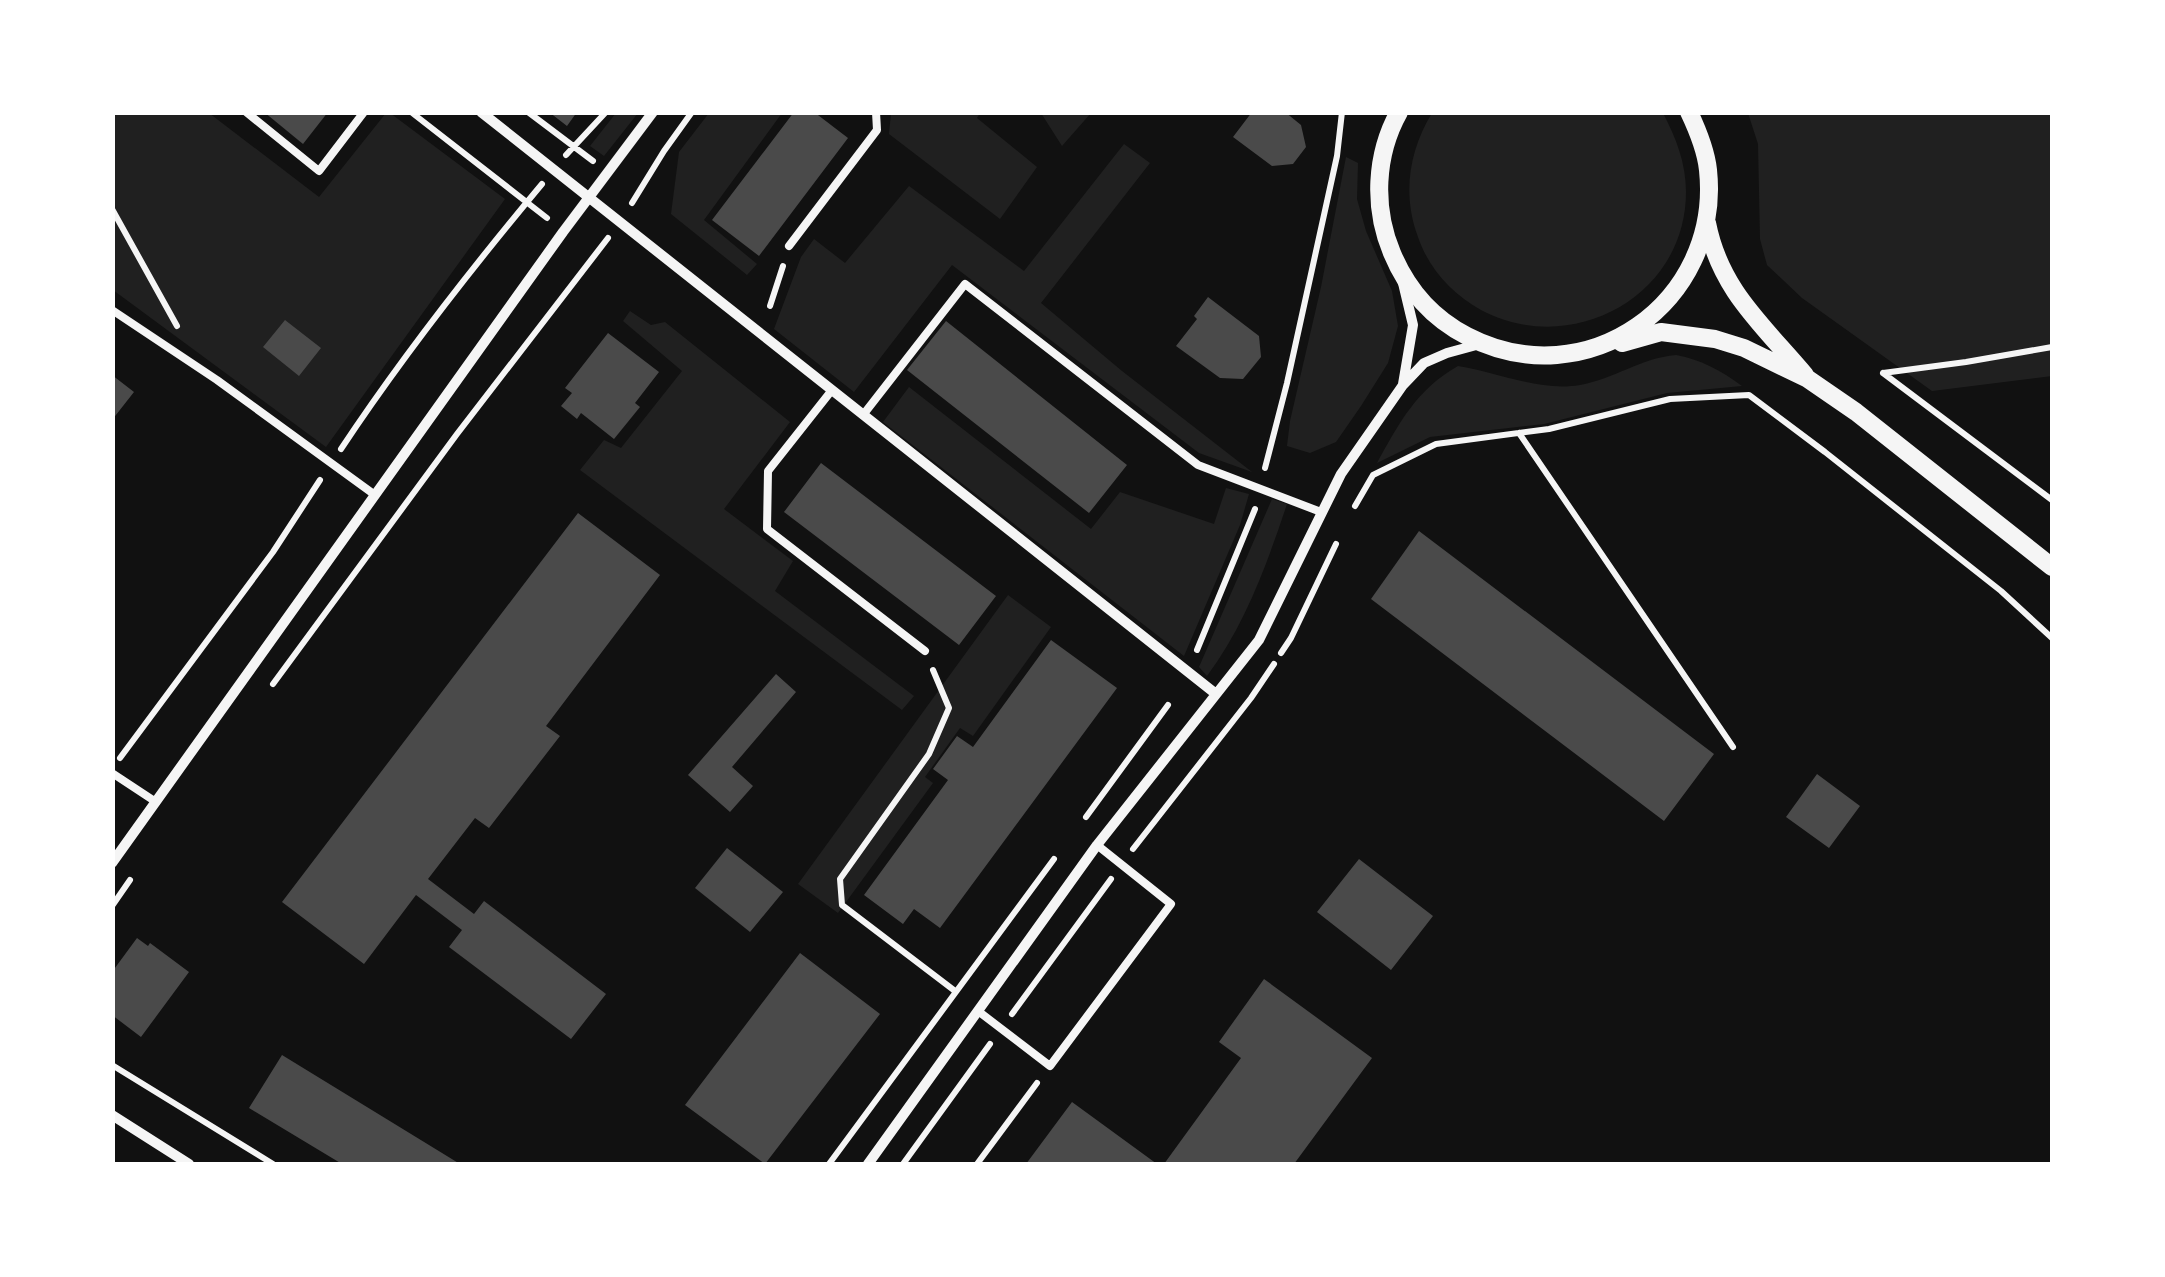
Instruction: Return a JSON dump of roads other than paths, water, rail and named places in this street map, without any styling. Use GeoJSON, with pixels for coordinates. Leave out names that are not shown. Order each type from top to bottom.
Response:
{"type":"FeatureCollection","features":[{"type":"Feature","properties":{"kind":"street"},"geometry":{"type":"LineString","coordinates":[[482,112],[1216,694]]}},
{"type":"Feature","properties":{"kind":"street"},"geometry":{"type":"LineString","coordinates":[[112,863],[653,112]]}},
{"type":"Feature","properties":{"kind":"street"},"geometry":{"type":"LineString","coordinates":[[1400,112],[1381,162],[1379,200],[1386,238],[1401,274],[1413,325],[1403,385]]}},
{"type":"Feature","properties":{"kind":"street"},"geometry":{"type":"LineString","coordinates":[[1689,112],[1708,168],[1707,222],[1720,266],[1744,307],[1808,379]]}},
{"type":"Feature","properties":{"kind":"street"},"geometry":{"type":"LineString","coordinates":[[1401,274],[1435,315],[1481,344],[1517,354],[1554,356],[1579,352],[1631,331],[1677,289],[1694,262],[1709,202]]}},
{"type":"Feature","properties":{"kind":"street"},"geometry":{"type":"LineString","coordinates":[[1603,345],[1660,332],[1714,339],[1744,348],[1808,379],[1856,412],[2052,567]]}},
{"type":"Feature","properties":{"kind":"street"},"geometry":{"type":"LineString","coordinates":[[868,1164],[1096,845],[1259,640],[1341,474],[1403,385],[1424,363],[1447,352],[1481,344]]}},
{"type":"Feature","properties":{"kind":"street"},"geometry":{"type":"LineString","coordinates":[[112,1115],[189,1164]]}},
{"type":"Feature","properties":{"kind":"lane"},"geometry":{"type":"LineString","coordinates":[[246,112],[320,171],[364,112]]}},
{"type":"Feature","properties":{"kind":"lane"},"geometry":{"type":"LineString","coordinates":[[789,246],[877,130],[876,112]]}},
{"type":"Feature","properties":{"kind":"lane"},"geometry":{"type":"LineString","coordinates":[[863,416],[965,284],[1198,464],[1322,512]]}},
{"type":"Feature","properties":{"kind":"lane"},"geometry":{"type":"LineString","coordinates":[[112,310],[198,366],[375,495]]}},
{"type":"Feature","properties":{"kind":"lane"},"geometry":{"type":"LineString","coordinates":[[832,390],[768,471],[766,530],[925,651]]}},
{"type":"Feature","properties":{"kind":"lane"},"geometry":{"type":"LineString","coordinates":[[112,773],[156,802]]}},
{"type":"Feature","properties":{"kind":"lane"},"geometry":{"type":"LineString","coordinates":[[978,1011],[1050,1066],[1171,904],[1096,845]]}}]}
